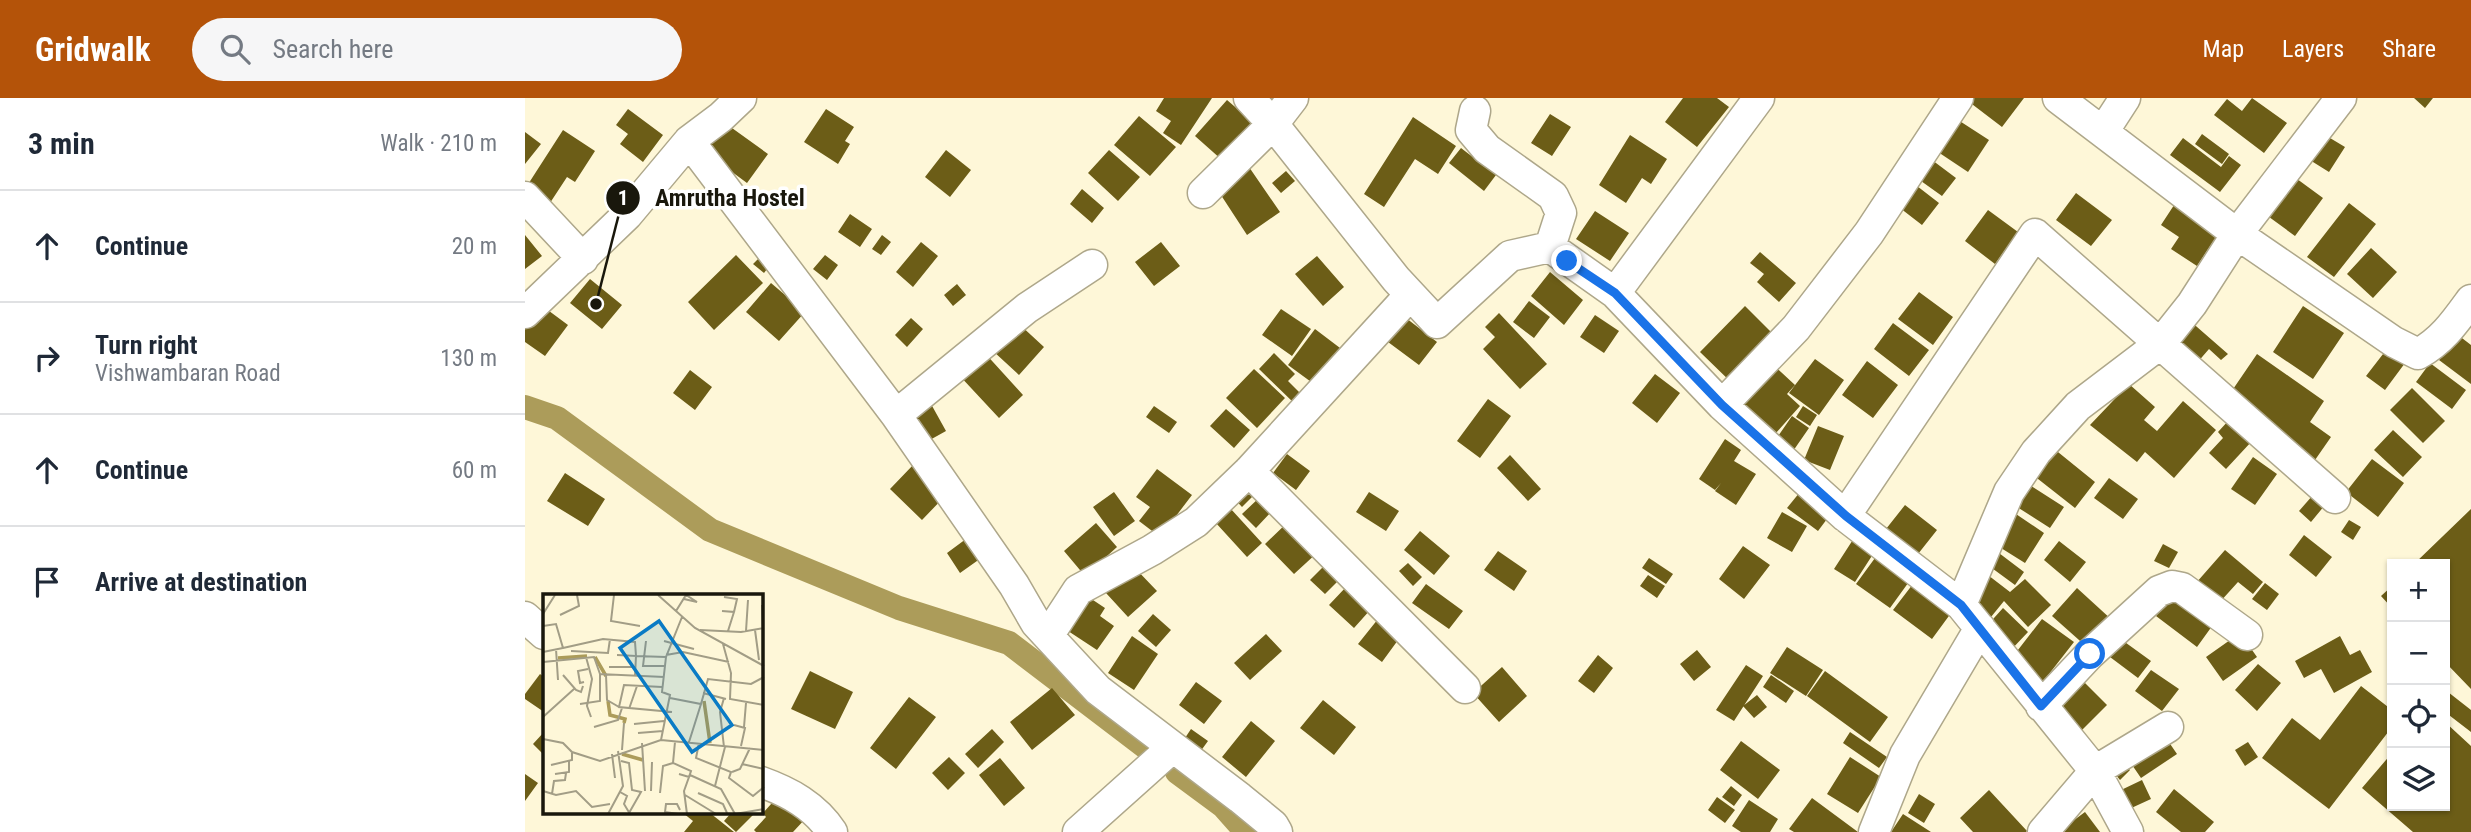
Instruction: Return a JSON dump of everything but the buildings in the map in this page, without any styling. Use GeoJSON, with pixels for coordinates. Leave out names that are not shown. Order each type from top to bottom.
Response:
{"type":"FeatureCollection","features":[{"type":"Feature","properties":{"kind":"street"},"geometry":{"type":"LineString","coordinates":[[525,313],[627,215],[689,141],[741,98]]}},
{"type":"Feature","properties":{"kind":"street"},"geometry":{"type":"LineString","coordinates":[[1249,98],[1273,124],[1410,295],[1437,323],[1510,256],[1550,247],[1615,293],[1722,405],[1846,516],[1961,605],[2095,771],[2128,832]]}},
{"type":"Feature","properties":{"kind":"street"},"geometry":{"type":"LineString","coordinates":[[1203,192],[1273,124],[1293,98]]}},
{"type":"Feature","properties":{"kind":"street"},"geometry":{"type":"LineString","coordinates":[[1615,293],[1759,98]]}},
{"type":"Feature","properties":{"kind":"street"},"geometry":{"type":"LineString","coordinates":[[1722,405],[1795,328],[1861,244],[1958,98]]}},
{"type":"Feature","properties":{"kind":"street"},"geometry":{"type":"LineString","coordinates":[[2058,98],[2237,233],[2393,342],[2418,354],[2445,335],[2471,300]]}},
{"type":"Feature","properties":{"kind":"street"},"geometry":{"type":"LineString","coordinates":[[2103,132],[2125,98]]}},
{"type":"Feature","properties":{"kind":"street"},"geometry":{"type":"LineString","coordinates":[[1961,605],[2009,492],[2036,452],[2078,406],[2161,343],[2192,304],[2237,233],[2341,98]]}},
{"type":"Feature","properties":{"kind":"street"},"geometry":{"type":"LineString","coordinates":[[1475,111],[1471,130],[1487,149],[1553,196],[1562,213],[1550,247]]}},
{"type":"Feature","properties":{"kind":"street"},"geometry":{"type":"LineString","coordinates":[[689,141],[896,415],[1014,585],[1036,623],[1098,690],[1256,811],[1277,832]]}},
{"type":"Feature","properties":{"kind":"street"},"geometry":{"type":"LineString","coordinates":[[525,197],[583,259]]}},
{"type":"Feature","properties":{"kind":"street"},"geometry":{"type":"LineString","coordinates":[[1846,516],[2035,234],[2335,498]]}},
{"type":"Feature","properties":{"kind":"street"},"geometry":{"type":"LineString","coordinates":[[896,415],[1027,308],[1092,265]]}},
{"type":"Feature","properties":{"kind":"street"},"geometry":{"type":"LineString","coordinates":[[1048,636],[1078,590],[1152,550],[1196,522],[1249,471],[1410,295]]}},
{"type":"Feature","properties":{"kind":"street"},"geometry":{"type":"LineString","coordinates":[[1249,471],[1465,688]]}},
{"type":"Feature","properties":{"kind":"street"},"geometry":{"type":"LineString","coordinates":[[2041,706],[2090,654],[2159,591],[2172,586],[2190,593],[2248,635]]}},
{"type":"Feature","properties":{"kind":"street"},"geometry":{"type":"LineString","coordinates":[[525,617],[543,633]]}},
{"type":"Feature","properties":{"kind":"street"},"geometry":{"type":"LineString","coordinates":[[1874,832],[1905,754],[1980,628]]}},
{"type":"Feature","properties":{"kind":"street"},"geometry":{"type":"LineString","coordinates":[[2043,832],[2095,771],[2168,727]]}},
{"type":"Feature","properties":{"kind":"street"},"geometry":{"type":"LineString","coordinates":[[1079,832],[1173,747]]}},
{"type":"Feature","properties":{"kind":"street"},"geometry":{"type":"LineString","coordinates":[[763,783],[793,795],[822,817],[832,832]]}},
{"type":"Feature","properties":{"kind":"waterway"},"geometry":{"type":"LineString","coordinates":[[525,407],[557,418],[710,530],[899,608],[1009,643],[1148,749]]}},
{"type":"Feature","properties":{"kind":"waterway"},"geometry":{"type":"LineString","coordinates":[[1177,772],[1223,806],[1246,832]]}},
{"type":"Feature","properties":{"kind":"place","name":"Amrutha Hostel"},"geometry":{"type":"Point","coordinates":[596,304]}},
{"type":"Feature","properties":{"kind":"route"},"geometry":{"type":"LineString","coordinates":[[1567,261],[1615,293],[1722,405],[1846,516],[1961,605],[2041,706],[2090,654]]}}]}
